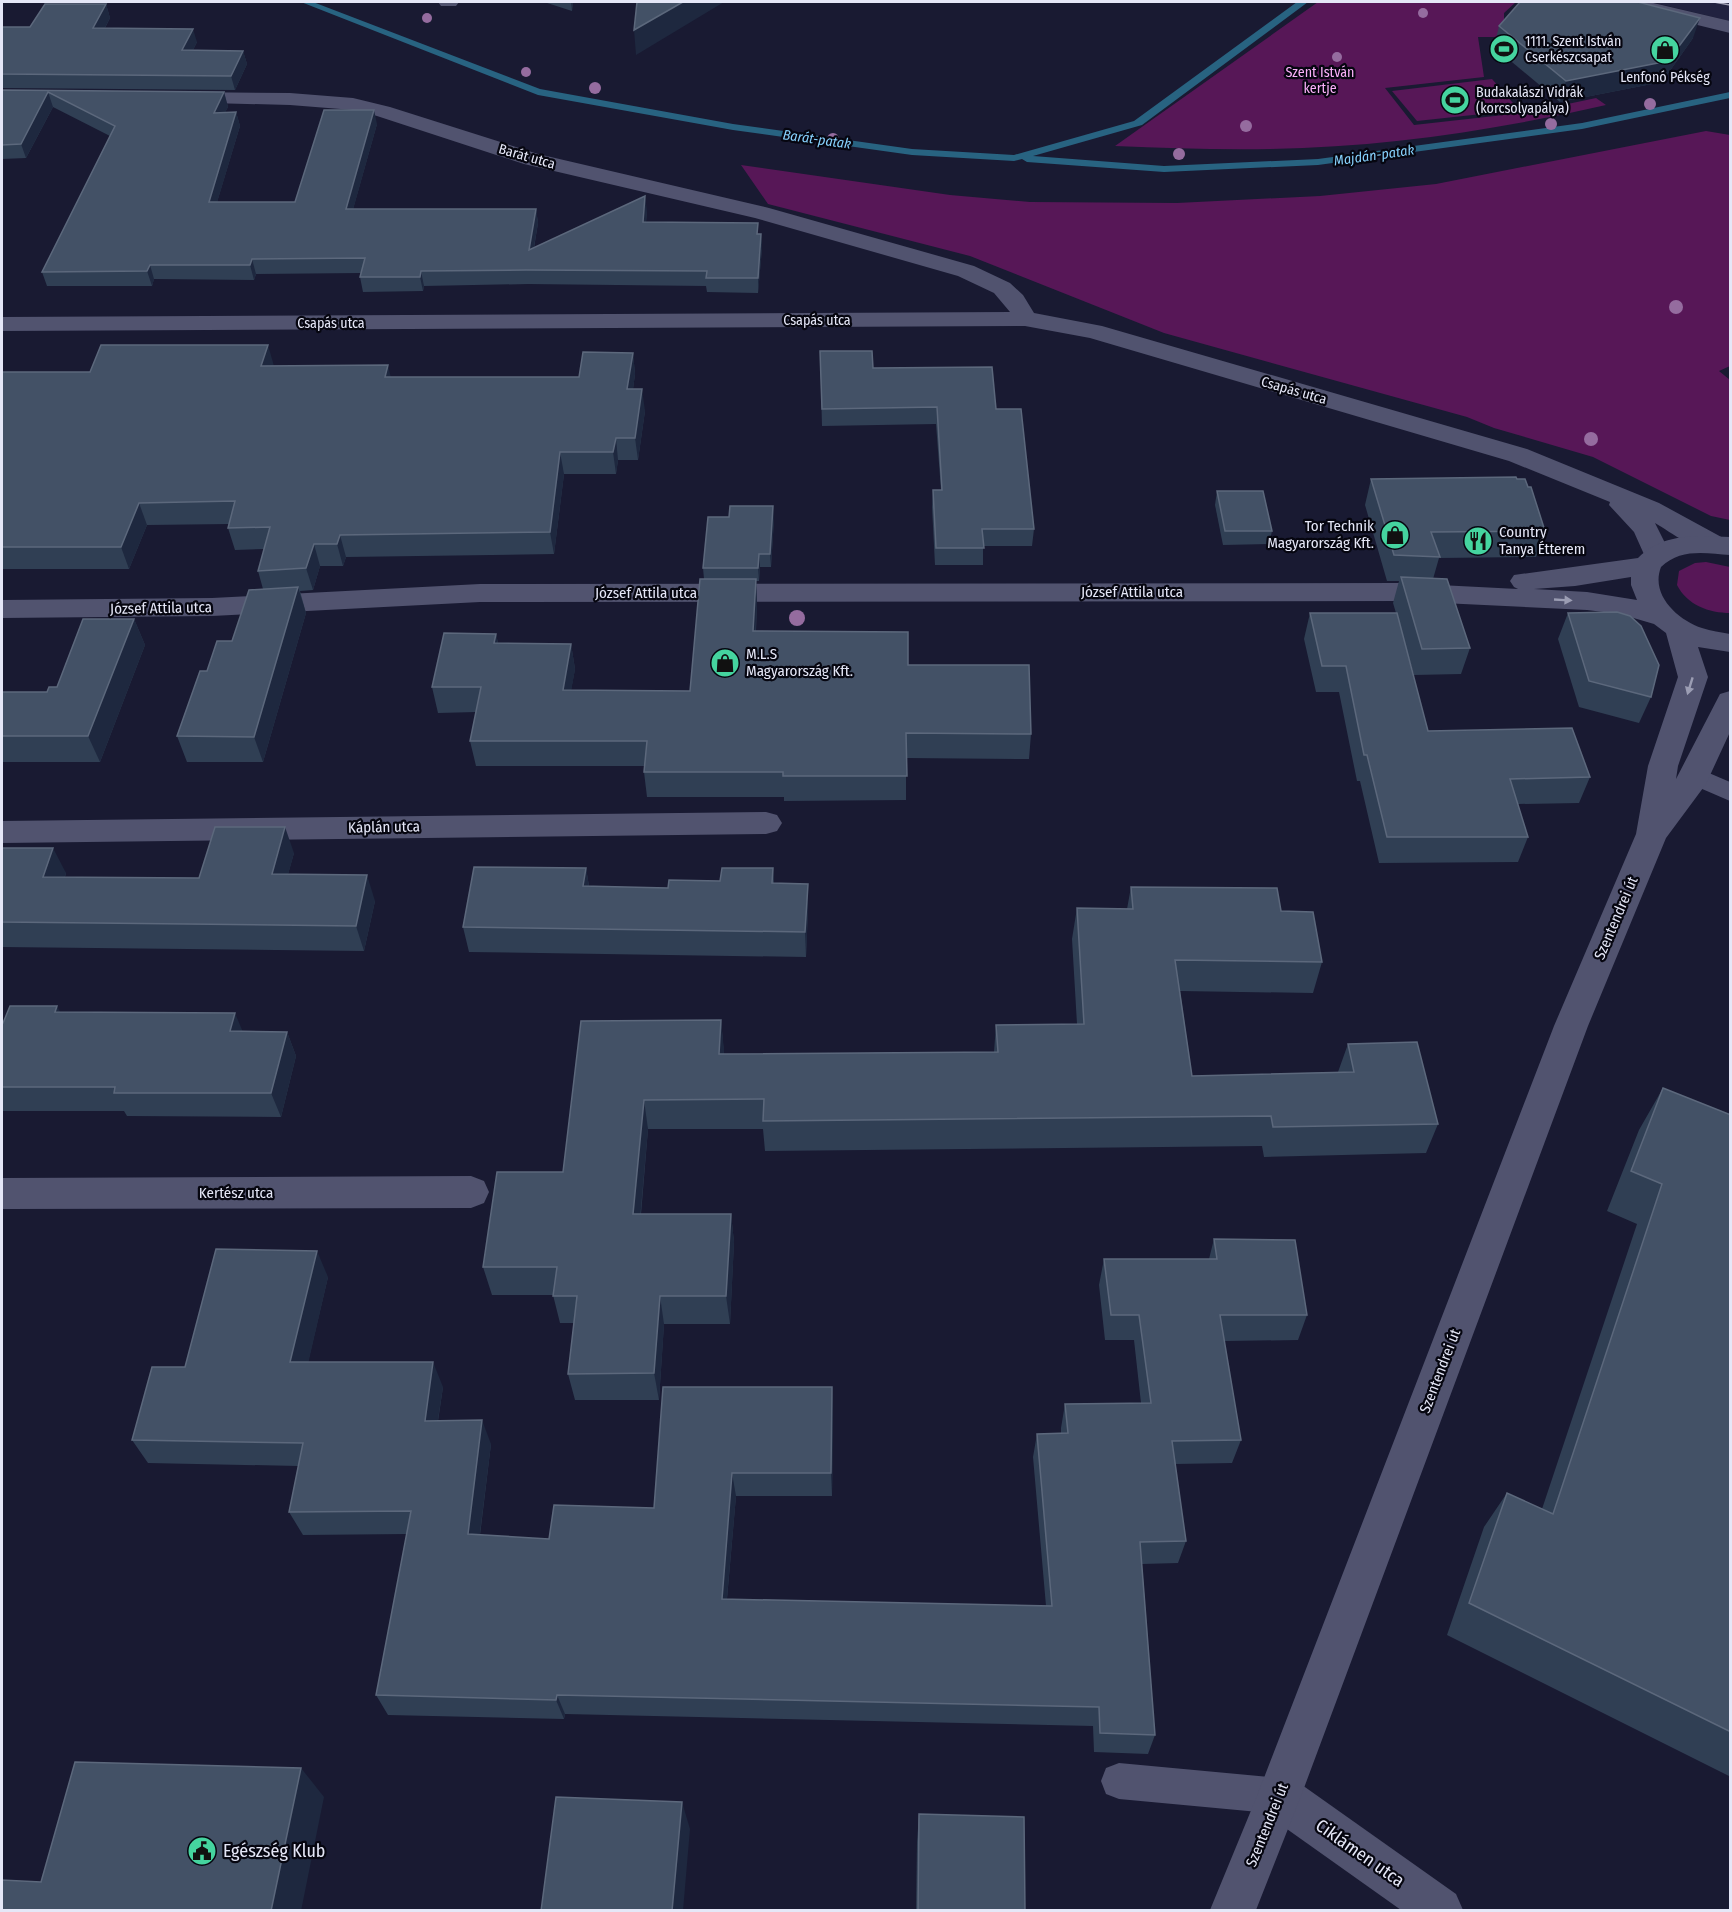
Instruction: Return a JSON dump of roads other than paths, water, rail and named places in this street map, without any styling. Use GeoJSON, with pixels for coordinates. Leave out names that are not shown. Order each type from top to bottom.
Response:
{"type":"FeatureCollection","features":[{"type":"Feature","properties":{"kind":"street"},"geometry":{"type":"LineString","coordinates":[[1627,2],[1731,27]]}},
{"type":"Feature","properties":{"kind":"street","name":"Barát utca"},"geometry":{"type":"LineString","coordinates":[[163,98],[290,99],[353,104],[383,111],[531,159],[761,213],[966,271],[998,284],[1019,304],[1025,319]]}},
{"type":"Feature","properties":{"kind":"street","name":"Csapás utca"},"geometry":{"type":"LineString","coordinates":[[2,324],[1025,319],[1093,331],[1507,452],[1650,508],[1723,545]]}},
{"type":"Feature","properties":{"kind":"street","name":"Csapás utca"},"geometry":{"type":"LineString","coordinates":[[1606,492],[1636,516],[1651,534],[1653,560]]}},
{"type":"Feature","properties":{"kind":"street"},"geometry":{"type":"LineString","coordinates":[[1400,592],[1575,577],[1653,560],[1686,546],[1723,545]]}},
{"type":"Feature","properties":{"kind":"street"},"geometry":{"type":"LineString","coordinates":[[1652,834],[1663,766],[1693,677],[1672,624],[1652,604],[1646,589],[1644,579],[1653,560]]}},
{"type":"Feature","properties":{"kind":"street"},"geometry":{"type":"LineString","coordinates":[[1400,592],[1621,605],[1672,624],[1694,636],[1731,643]]}},
{"type":"Feature","properties":{"kind":"street","name":"József Attila utca"},"geometry":{"type":"LineString","coordinates":[[2,609],[212,607],[480,593],[1400,592]]}},
{"type":"Feature","properties":{"kind":"street"},"geometry":{"type":"LineString","coordinates":[[1652,834],[1695,776],[1731,702]]}},
{"type":"Feature","properties":{"kind":"street","name":"Káplán utca"},"geometry":{"type":"LineString","coordinates":[[2,832],[766,823]]}},
{"type":"Feature","properties":{"kind":"street","name":"Szentendrei út"},"geometry":{"type":"LineString","coordinates":[[1233,1911],[1279,1796],[1571,1026],[1652,834]]}},
{"type":"Feature","properties":{"kind":"street","name":"Kertész utca"},"geometry":{"type":"LineString","coordinates":[[2,1194],[471,1192]]}},
{"type":"Feature","properties":{"kind":"street","name":"Ciklámen utca"},"geometry":{"type":"LineString","coordinates":[[1279,1796],[1440,1911]]}},
{"type":"Feature","properties":{"kind":"lane"},"geometry":{"type":"LineString","coordinates":[[1695,776],[1731,792]]}},
{"type":"Feature","properties":{"kind":"lane"},"geometry":{"type":"LineString","coordinates":[[1119,1781],[1279,1796]]}},
{"type":"Feature","properties":{"kind":"waterway","name":"Barát-patak"},"geometry":{"type":"LineString","coordinates":[[306,2],[538,92],[733,127],[912,152],[1014,158],[1138,123],[1303,2]]}},
{"type":"Feature","properties":{"kind":"waterway","name":"Majdán-patak"},"geometry":{"type":"LineString","coordinates":[[1027,159],[1164,169],[1318,162],[1582,126],[1730,95]]}},
{"type":"Feature","properties":{"kind":"tram line"},"geometry":{"type":"LineString","coordinates":[[1714,2],[1730,5]]}},
{"type":"Feature","properties":{"kind":"place","name":"1111. Szent István Cserkészcsapat"},"geometry":{"type":"Point","coordinates":[1504,49]}},
{"type":"Feature","properties":{"kind":"place","name":"Lenfonó Pékség"},"geometry":{"type":"Point","coordinates":[1665,50]}},
{"type":"Feature","properties":{"kind":"place","name":"Budakalászi Vidrák (korcsolyapálya)"},"geometry":{"type":"Point","coordinates":[1455,100]}},
{"type":"Feature","properties":{"kind":"place","name":"Tor Technik Magyarország Kft."},"geometry":{"type":"Point","coordinates":[1395,535]}},
{"type":"Feature","properties":{"kind":"place","name":"Country Tanya Étterem"},"geometry":{"type":"Point","coordinates":[1478,541]}},
{"type":"Feature","properties":{"kind":"place","name":"M.L.S Magyarország Kft."},"geometry":{"type":"Point","coordinates":[725,663]}},
{"type":"Feature","properties":{"kind":"place","name":"Egészség Klub"},"geometry":{"type":"Point","coordinates":[202,1851]}},
{"type":"Feature","properties":{"kind":"park label","name":"Szent István kertje"},"geometry":{"type":"Point","coordinates":[1320,80]}}]}
